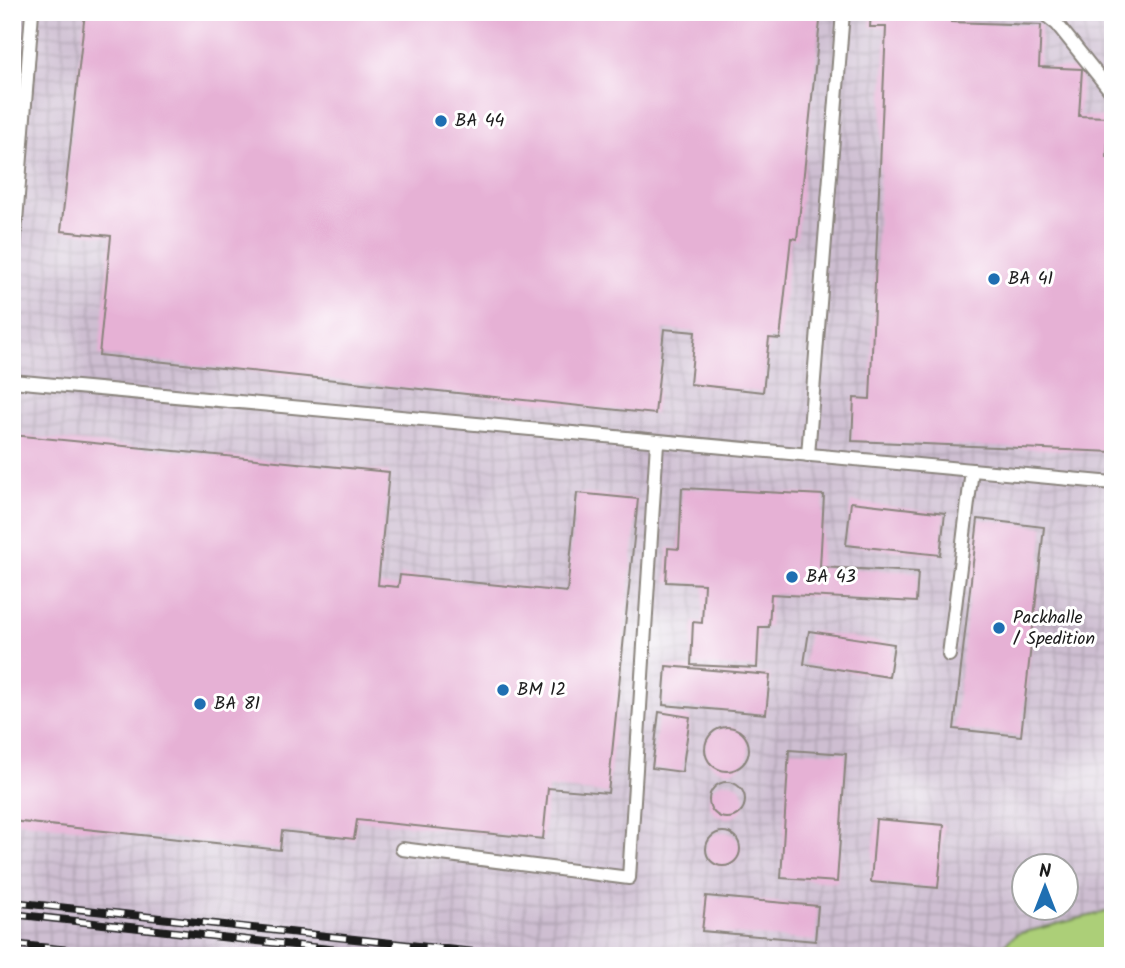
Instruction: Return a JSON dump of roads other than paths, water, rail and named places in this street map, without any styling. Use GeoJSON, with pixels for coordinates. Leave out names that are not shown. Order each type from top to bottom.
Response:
{"type":"FeatureCollection","features":[{"type":"Feature","properties":{"kind":"lane"},"geometry":{"type":"LineString","coordinates":[[12,274],[32,12]]}},
{"type":"Feature","properties":{"kind":"lane"},"geometry":{"type":"LineString","coordinates":[[808,455],[843,12]]}},
{"type":"Feature","properties":{"kind":"lane"},"geometry":{"type":"LineString","coordinates":[[1042,12],[1057,24],[1113,94]]}},
{"type":"Feature","properties":{"kind":"lane"},"geometry":{"type":"LineString","coordinates":[[12,381],[657,443],[1113,483]]}},
{"type":"Feature","properties":{"kind":"lane"},"geometry":{"type":"LineString","coordinates":[[402,849],[629,878],[657,443]]}},
{"type":"Feature","properties":{"kind":"lane"},"geometry":{"type":"LineString","coordinates":[[949,655],[972,470]]}},
{"type":"Feature","properties":{"kind":"railway"},"geometry":{"type":"LineString","coordinates":[[12,902],[511,956]]}},
{"type":"Feature","properties":{"kind":"railway"},"geometry":{"type":"LineString","coordinates":[[12,914],[393,956]]}},
{"type":"Feature","properties":{"kind":"railway"},"geometry":{"type":"LineString","coordinates":[[12,944],[125,956]]}},
{"type":"Feature","properties":{"kind":"place","name":"BA 44"},"geometry":{"type":"Point","coordinates":[441,121]}},
{"type":"Feature","properties":{"kind":"place","name":"BA 41"},"geometry":{"type":"Point","coordinates":[994,279]}},
{"type":"Feature","properties":{"kind":"place","name":"BA 43"},"geometry":{"type":"Point","coordinates":[792,577]}},
{"type":"Feature","properties":{"kind":"place","name":"Packhalle / Spedition"},"geometry":{"type":"Point","coordinates":[999,628]}},
{"type":"Feature","properties":{"kind":"place","name":"BM 12"},"geometry":{"type":"Point","coordinates":[503,690]}},
{"type":"Feature","properties":{"kind":"place","name":"BA 81"},"geometry":{"type":"Point","coordinates":[200,704]}}]}
